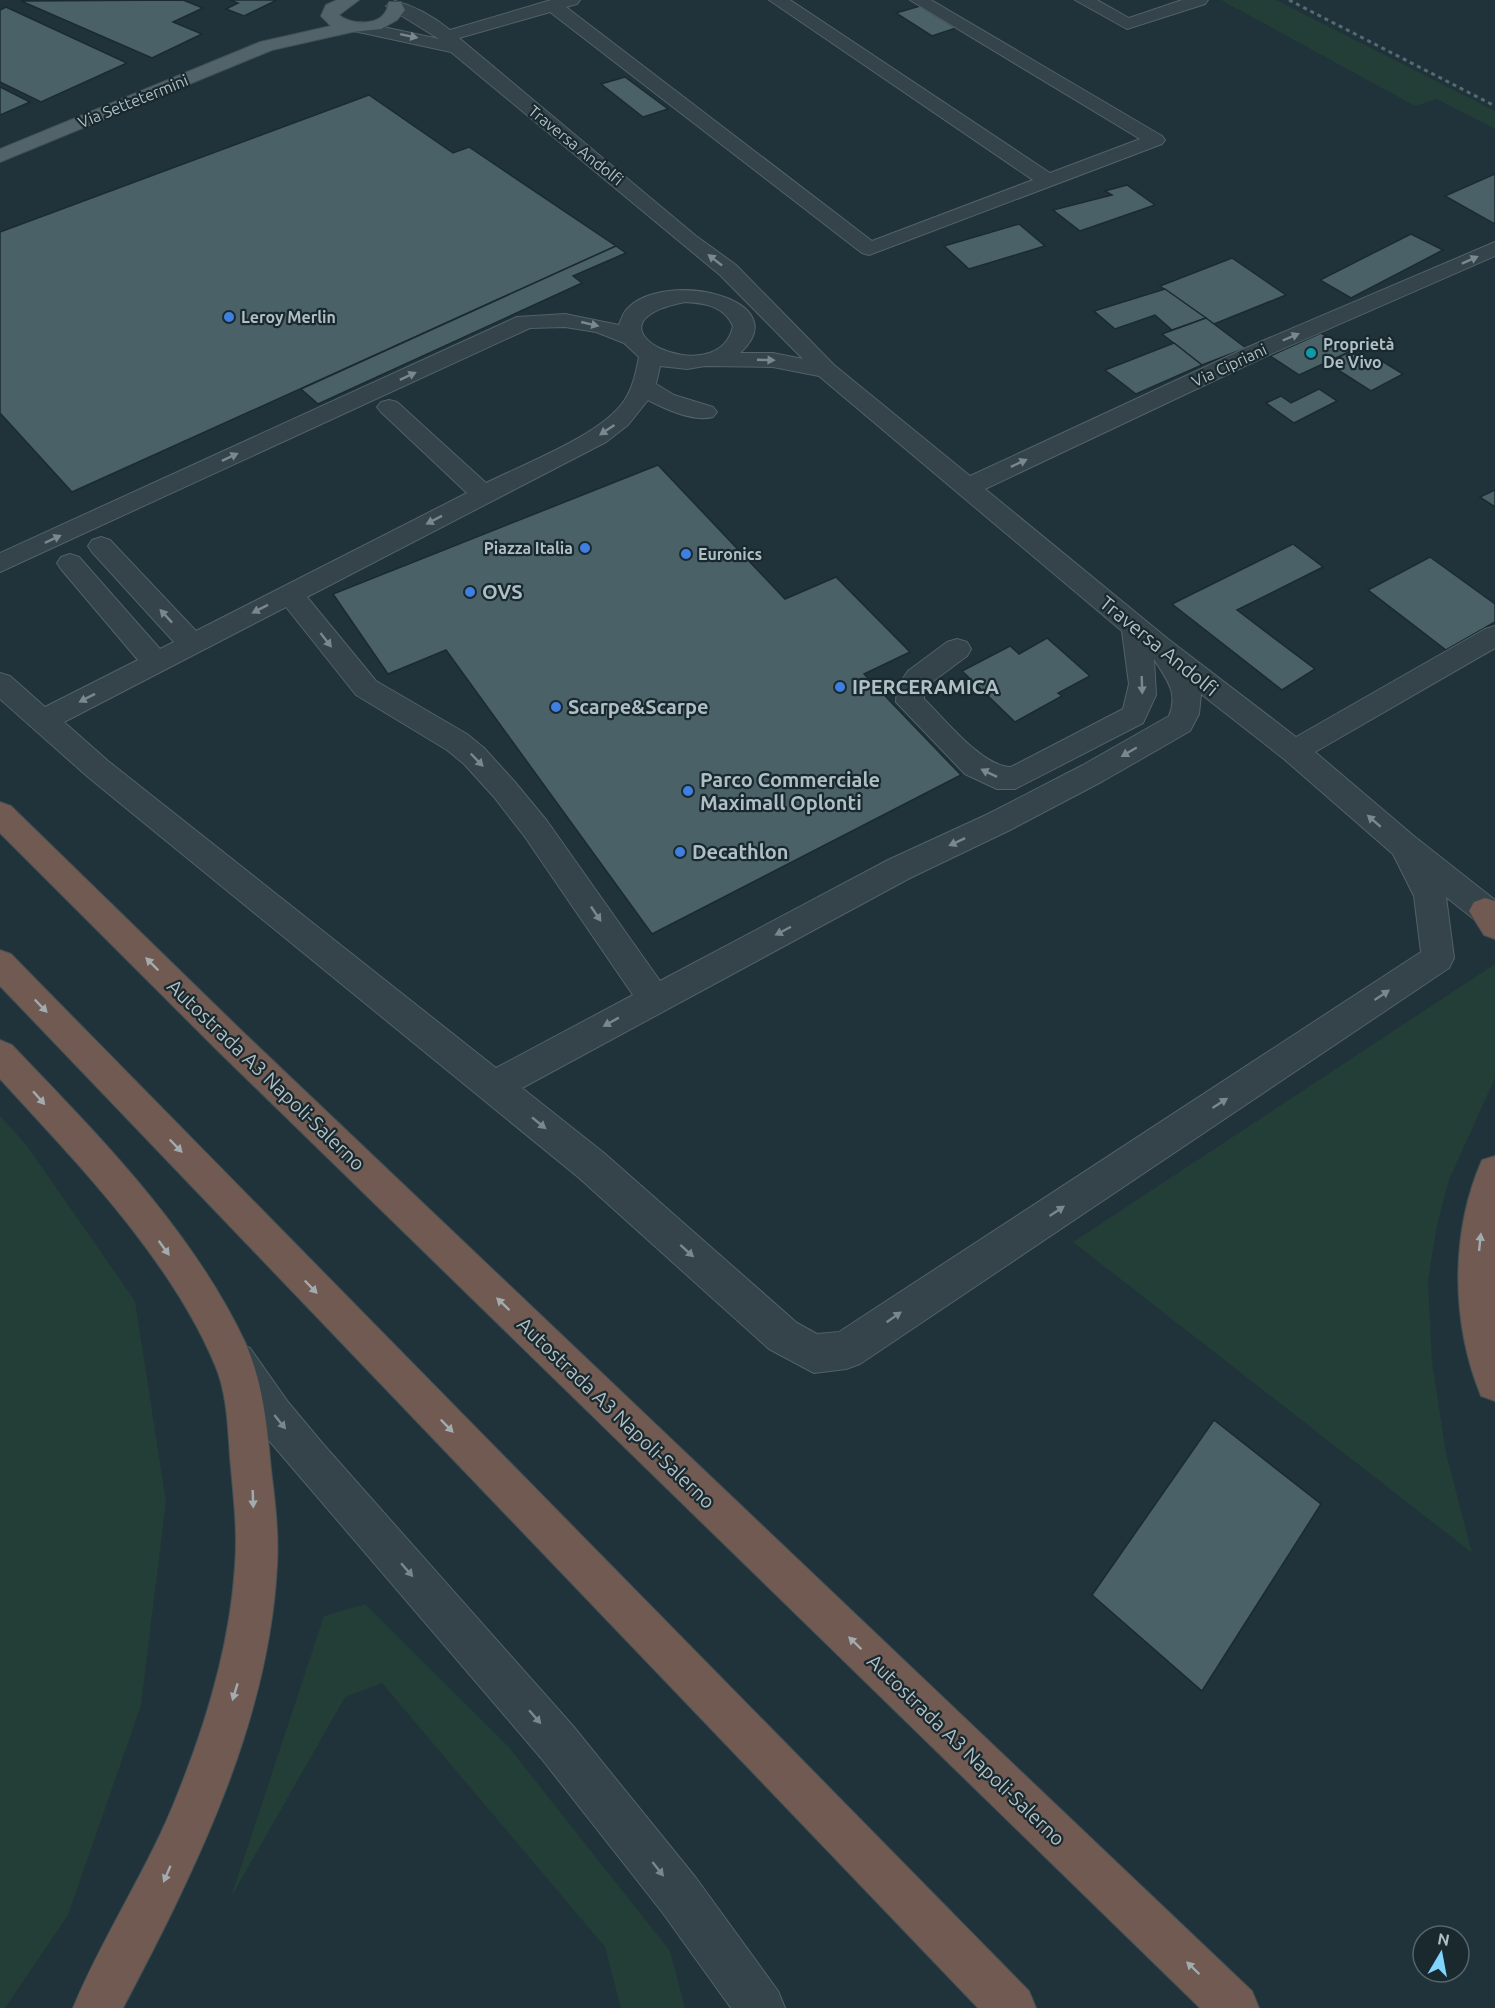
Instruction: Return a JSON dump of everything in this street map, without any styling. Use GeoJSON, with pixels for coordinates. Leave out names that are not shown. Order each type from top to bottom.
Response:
{"type":"FeatureCollection","features":[{"type":"Feature","properties":{"kind":"highway","name":"Autostrada A3 Napoli-Salerno"},"geometry":{"type":"LineString","coordinates":[[0,814],[231,1042],[1235,2008]]}},
{"type":"Feature","properties":{"kind":"highway"},"geometry":{"type":"LineString","coordinates":[[0,964],[1012,2008]]}},
{"type":"Feature","properties":{"kind":"highway"},"geometry":{"type":"LineString","coordinates":[[0,1054],[146,1222],[206,1309],[233,1358],[247,1424],[253,1485],[255,1577],[240,1678],[212,1771],[168,1872],[97,2008]]}},
{"type":"Feature","properties":{"kind":"highway"},"geometry":{"type":"LineString","coordinates":[[1495,1172],[1485,1197],[1479,1252],[1478,1300],[1495,1382]]}},
{"type":"Feature","properties":{"kind":"main road","name":"Via Settetermini"},"geometry":{"type":"LineString","coordinates":[[0,156],[266,46],[350,0]]}},
{"type":"Feature","properties":{"kind":"main road","name":"Via Settetermini"},"geometry":{"type":"LineString","coordinates":[[266,46],[385,22],[394,14],[393,2]]}},
{"type":"Feature","properties":{"kind":"main road"},"geometry":{"type":"LineString","coordinates":[[332,9],[330,16],[332,20],[355,27]]}},
{"type":"Feature","properties":{"kind":"street"},"geometry":{"type":"LineString","coordinates":[[778,0],[1048,181]]}},
{"type":"Feature","properties":{"kind":"street"},"geometry":{"type":"LineString","coordinates":[[453,42],[562,3],[869,249],[1155,140],[919,0]]}},
{"type":"Feature","properties":{"kind":"street"},"geometry":{"type":"LineString","coordinates":[[1084,0],[1127,24],[1199,0]]}},
{"type":"Feature","properties":{"kind":"street","name":"Traversa Andolfi"},"geometry":{"type":"LineString","coordinates":[[393,2],[414,13],[453,42],[677,229],[691,244],[711,256],[737,278],[789,334],[813,352],[826,370],[1134,627],[1294,751],[1492,918]]}},
{"type":"Feature","properties":{"kind":"street","name":"Traversa Andolfi"},"geometry":{"type":"LineString","coordinates":[[355,27],[453,42]]}},
{"type":"Feature","properties":{"kind":"street"},"geometry":{"type":"LineString","coordinates":[[660,299],[687,272],[691,244]]}},
{"type":"Feature","properties":{"kind":"street","name":"Via Cipriani"},"geometry":{"type":"LineString","coordinates":[[966,488],[1254,352],[1495,248]]}},
{"type":"Feature","properties":{"kind":"street"},"geometry":{"type":"LineString","coordinates":[[737,278],[740,315],[744,326],[739,342],[726,352],[698,361],[651,356],[637,348],[629,337],[628,326],[633,315],[644,306],[660,299],[698,296],[721,302],[740,315]]}},
{"type":"Feature","properties":{"kind":"street","name":"Traversa Andolfi"},"geometry":{"type":"LineString","coordinates":[[740,315],[789,334]]}},
{"type":"Feature","properties":{"kind":"street"},"geometry":{"type":"LineString","coordinates":[[0,563],[525,322],[552,319],[585,322],[629,337]]}},
{"type":"Feature","properties":{"kind":"street"},"geometry":{"type":"LineString","coordinates":[[42,721],[607,430],[631,409],[645,387],[651,356]]}},
{"type":"Feature","properties":{"kind":"street","name":"Traversa Andolfi"},"geometry":{"type":"LineString","coordinates":[[698,361],[773,360],[826,370]]}},
{"type":"Feature","properties":{"kind":"street"},"geometry":{"type":"LineString","coordinates":[[645,387],[657,397],[696,409],[680,395],[679,385],[698,361]]}},
{"type":"Feature","properties":{"kind":"street"},"geometry":{"type":"LineString","coordinates":[[389,407],[484,495]]}},
{"type":"Feature","properties":{"kind":"street"},"geometry":{"type":"LineString","coordinates":[[101,546],[192,644]]}},
{"type":"Feature","properties":{"kind":"street"},"geometry":{"type":"LineString","coordinates":[[70,563],[156,663]]}},
{"type":"Feature","properties":{"kind":"street"},"geometry":{"type":"LineString","coordinates":[[290,594],[366,688],[457,742],[496,780],[536,829],[654,999]]}},
{"type":"Feature","properties":{"kind":"street"},"geometry":{"type":"LineString","coordinates":[[957,650],[945,662],[911,686],[910,702],[975,766],[996,778],[1015,778],[1133,716],[1142,704],[1144,687],[1134,627]]}},
{"type":"Feature","properties":{"kind":"street"},"geometry":{"type":"LineString","coordinates":[[1294,751],[1495,636]]}},
{"type":"Feature","properties":{"kind":"street"},"geometry":{"type":"LineString","coordinates":[[494,1086],[899,869],[999,822],[1093,773],[1180,723],[1188,710],[1186,688],[1158,646]]}},
{"type":"Feature","properties":{"kind":"street"},"geometry":{"type":"LineString","coordinates":[[0,683],[42,721],[258,900],[494,1086],[591,1166],[783,1336],[814,1354],[846,1350],[921,1298],[1040,1222],[1438,958],[1430,896],[1404,846]]}},
{"type":"Feature","properties":{"kind":"street"},"geometry":{"type":"LineString","coordinates":[[233,1358],[274,1416],[309,1458],[557,1742],[679,1895],[761,2008]]}},
{"type":"Feature","properties":{"kind":"green space"},"geometry":{"type":"Polygon","coordinates":[[[1221,0],[1276,0],[1495,111],[1495,129],[1437,99],[1415,106],[1221,0]]]}},
{"type":"Feature","properties":{"kind":"green space"},"geometry":{"type":"Polygon","coordinates":[[[1495,964],[1495,1078],[1449,1180],[1437,1225],[1428,1281],[1432,1362],[1446,1453],[1472,1553],[1073,1242],[1495,964]]]}},
{"type":"Feature","properties":{"kind":"green space"},"geometry":{"type":"Polygon","coordinates":[[[0,1116],[27,1146],[135,1301],[166,1502],[141,1705],[68,1915],[5,2008],[0,2008],[0,1116]]]}},
{"type":"Feature","properties":{"kind":"green space"},"geometry":{"type":"Polygon","coordinates":[[[365,1604],[507,1745],[670,1951],[685,2008],[621,2008],[605,1947],[382,1683],[345,1697],[231,1897],[324,1616],[365,1604]]]}},
{"type":"Feature","properties":{"kind":"building"},"geometry":{"type":"Polygon","coordinates":[[[183,0],[203,8],[173,22],[202,34],[152,58],[21,1],[183,0]]]}},
{"type":"Feature","properties":{"kind":"building"},"geometry":{"type":"Polygon","coordinates":[[[230,0],[277,0],[244,16],[226,9],[238,3],[230,0]]]}},
{"type":"Feature","properties":{"kind":"building"},"geometry":{"type":"Polygon","coordinates":[[[920,6],[956,28],[932,36],[896,13],[920,6]]]}},
{"type":"Feature","properties":{"kind":"building"},"geometry":{"type":"Polygon","coordinates":[[[6,7],[127,63],[41,102],[0,82],[0,10],[6,7]]]}},
{"type":"Feature","properties":{"kind":"building"},"geometry":{"type":"Polygon","coordinates":[[[625,77],[668,109],[643,117],[601,84],[625,77]]]}},
{"type":"Feature","properties":{"kind":"building"},"geometry":{"type":"Polygon","coordinates":[[[0,87],[30,102],[0,115],[0,87]]]}},
{"type":"Feature","properties":{"kind":"building","name":"Leroy Merlin"},"geometry":{"type":"Polygon","coordinates":[[[369,95],[453,153],[469,147],[616,246],[72,492],[0,413],[0,232],[369,95]]]}},
{"type":"Feature","properties":{"kind":"building"},"geometry":{"type":"Polygon","coordinates":[[[1495,174],[1495,224],[1445,196],[1495,174]]]}},
{"type":"Feature","properties":{"kind":"building"},"geometry":{"type":"Polygon","coordinates":[[[1127,185],[1155,205],[1080,231],[1053,210],[1112,195],[1105,191],[1127,185]]]}},
{"type":"Feature","properties":{"kind":"building"},"geometry":{"type":"Polygon","coordinates":[[[1019,224],[1045,246],[969,269],[944,246],[1019,224]]]}},
{"type":"Feature","properties":{"kind":"building"},"geometry":{"type":"Polygon","coordinates":[[[1411,234],[1443,250],[1351,298],[1320,280],[1411,234]]]}},
{"type":"Feature","properties":{"kind":"building"},"geometry":{"type":"Polygon","coordinates":[[[616,246],[626,253],[573,276],[582,283],[318,404],[301,389],[616,246]]]}},
{"type":"Feature","properties":{"kind":"building"},"geometry":{"type":"Polygon","coordinates":[[[1232,258],[1286,295],[1214,324],[1160,286],[1232,258]]]}},
{"type":"Feature","properties":{"kind":"building"},"geometry":{"type":"Polygon","coordinates":[[[1165,289],[1206,318],[1172,330],[1155,315],[1115,329],[1094,311],[1165,289]]]}},
{"type":"Feature","properties":{"kind":"building"},"geometry":{"type":"Polygon","coordinates":[[[1206,318],[1246,348],[1202,365],[1162,334],[1206,318]]]}},
{"type":"Feature","properties":{"kind":"building","name":"Proprietà De Vivo"},"geometry":{"type":"Polygon","coordinates":[[[1321,333],[1351,351],[1299,375],[1270,356],[1321,333]]]}},
{"type":"Feature","properties":{"kind":"building"},"geometry":{"type":"Polygon","coordinates":[[[1174,343],[1202,365],[1136,394],[1105,370],[1174,343]]]}},
{"type":"Feature","properties":{"kind":"building"},"geometry":{"type":"Polygon","coordinates":[[[1351,351],[1373,365],[1382,361],[1403,374],[1371,391],[1327,363],[1351,351]]]}},
{"type":"Feature","properties":{"kind":"building"},"geometry":{"type":"Polygon","coordinates":[[[1319,389],[1337,401],[1294,423],[1266,403],[1281,396],[1291,403],[1319,389]]]}},
{"type":"Feature","properties":{"kind":"building","name":"Parco Commerciale Maximall Oplonti"},"geometry":{"type":"Polygon","coordinates":[[[658,465],[785,599],[836,577],[910,652],[864,674],[961,775],[652,934],[446,650],[388,674],[333,594],[658,465]]]}},
{"type":"Feature","properties":{"kind":"building"},"geometry":{"type":"Polygon","coordinates":[[[1495,490],[1495,507],[1480,497],[1495,490]]]}},
{"type":"Feature","properties":{"kind":"building"},"geometry":{"type":"Polygon","coordinates":[[[1293,544],[1323,567],[1237,610],[1315,669],[1282,690],[1172,604],[1293,544]]]}},
{"type":"Feature","properties":{"kind":"building"},"geometry":{"type":"Polygon","coordinates":[[[1430,557],[1495,604],[1495,622],[1446,650],[1368,590],[1430,557]]]}},
{"type":"Feature","properties":{"kind":"building"},"geometry":{"type":"Polygon","coordinates":[[[1047,638],[1090,676],[1058,693],[1062,696],[1015,722],[962,671],[1010,646],[1019,654],[1047,638]]]}},
{"type":"Feature","properties":{"kind":"building"},"geometry":{"type":"Polygon","coordinates":[[[1214,1420],[1321,1504],[1202,1691],[1092,1595],[1214,1420]]]}},
{"type":"Feature","properties":{"kind":"railway"},"geometry":{"type":"LineString","coordinates":[[1289,0],[1495,106]]}},
{"type":"Feature","properties":{"kind":"place","name":"Leroy Merlin"},"geometry":{"type":"Point","coordinates":[229,317]}},
{"type":"Feature","properties":{"kind":"place","name":"Proprietà De Vivo"},"geometry":{"type":"Point","coordinates":[1311,353]}},
{"type":"Feature","properties":{"kind":"place","name":"Piazza Italia"},"geometry":{"type":"Point","coordinates":[585,548]}},
{"type":"Feature","properties":{"kind":"place","name":"Euronics"},"geometry":{"type":"Point","coordinates":[686,554]}},
{"type":"Feature","properties":{"kind":"place","name":"OVS"},"geometry":{"type":"Point","coordinates":[470,592]}},
{"type":"Feature","properties":{"kind":"place","name":"IPERCERAMICA"},"geometry":{"type":"Point","coordinates":[840,687]}},
{"type":"Feature","properties":{"kind":"place","name":"Scarpe&Scarpe"},"geometry":{"type":"Point","coordinates":[556,707]}},
{"type":"Feature","properties":{"kind":"place","name":"Parco Commerciale Maximall Oplonti"},"geometry":{"type":"Point","coordinates":[688,791]}},
{"type":"Feature","properties":{"kind":"place","name":"Decathlon"},"geometry":{"type":"Point","coordinates":[680,852]}}]}
